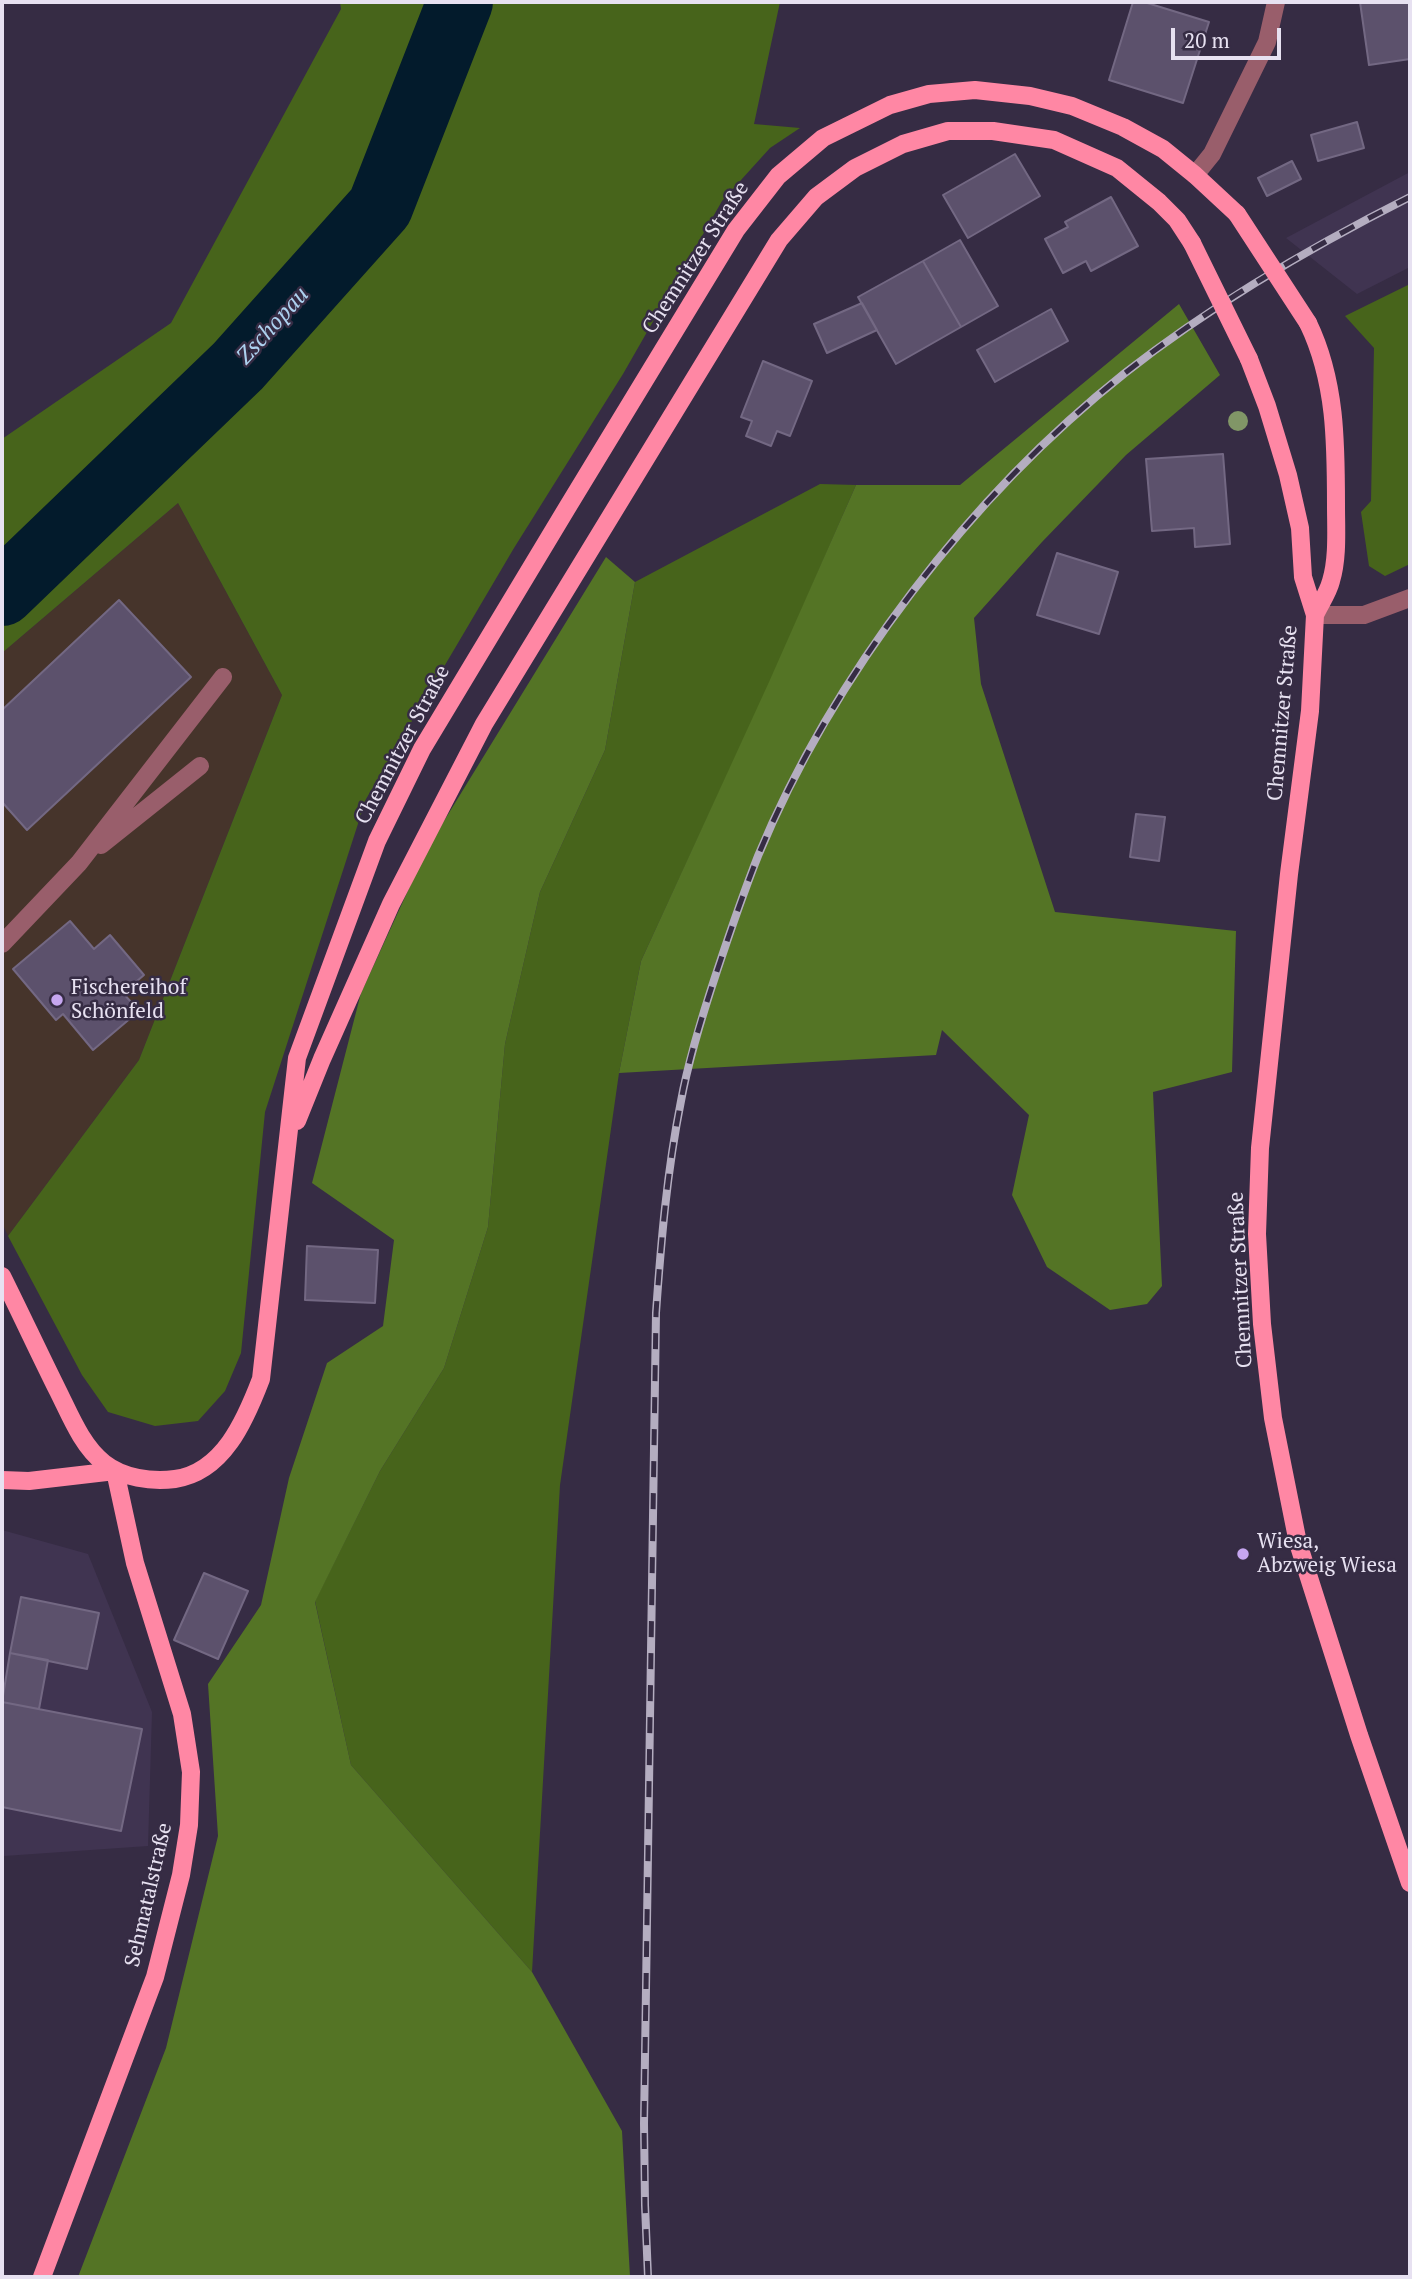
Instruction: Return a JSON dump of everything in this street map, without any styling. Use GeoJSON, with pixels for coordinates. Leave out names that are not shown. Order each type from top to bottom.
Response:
{"type":"FeatureCollection","features":[{"type":"Feature","properties":{"kind":"main road","name":"Chemnitzer Straße"},"geometry":{"type":"LineString","coordinates":[[114,1471],[146,1479],[185,1478],[217,1459],[235,1435],[251,1406],[261,1380],[266,1348],[297,1058],[377,841],[422,750],[736,230],[778,176],[823,138],[890,105],[929,94],[975,90],[1030,96],[1072,106],[1133,132],[1163,149],[1237,214],[1308,323],[1319,345],[1330,387],[1335,449],[1336,538],[1331,581],[1315,615]]}},
{"type":"Feature","properties":{"kind":"main road","name":"Chemnitzer Straße"},"geometry":{"type":"LineString","coordinates":[[289,1141],[322,1059],[391,904],[484,724],[779,240],[816,197],[855,168],[903,144],[948,131],[993,131],[1054,140],[1117,168],[1177,220],[1192,243],[1249,359],[1288,475],[1300,528],[1303,578],[1315,615],[1310,711],[1289,874],[1260,1149],[1257,1234],[1262,1324],[1273,1418],[1298,1543],[1359,1735],[1410,1883]]}},
{"type":"Feature","properties":{"kind":"main road"},"geometry":{"type":"LineString","coordinates":[[2,1276],[72,1419],[88,1446],[114,1471]]}},
{"type":"Feature","properties":{"kind":"main road"},"geometry":{"type":"LineString","coordinates":[[2,1480],[41,1479],[114,1471]]}},
{"type":"Feature","properties":{"kind":"main road","name":"Sehmatalstraße"},"geometry":{"type":"LineString","coordinates":[[43,2277],[155,1978],[181,1875],[189,1825],[191,1772],[182,1714],[135,1563],[114,1471]]}},
{"type":"Feature","properties":{"kind":"street"},"geometry":{"type":"LineString","coordinates":[[1195,175],[1212,154],[1267,43],[1276,2]]}},
{"type":"Feature","properties":{"kind":"street"},"geometry":{"type":"LineString","coordinates":[[1315,615],[1364,615],[1410,598]]}},
{"type":"Feature","properties":{"kind":"street"},"geometry":{"type":"LineString","coordinates":[[2,944],[79,863],[223,677]]}},
{"type":"Feature","properties":{"kind":"street"},"geometry":{"type":"LineString","coordinates":[[79,863],[200,766]]}},
{"type":"Feature","properties":{"kind":"shaded area"},"geometry":{"type":"Polygon","coordinates":[[[1410,172],[1410,267],[1357,294],[1286,238],[1410,172]]]}},
{"type":"Feature","properties":{"kind":"shaded area"},"geometry":{"type":"Polygon","coordinates":[[[178,503],[282,695],[139,1060],[8,1236],[2,1223],[2,653],[178,503]]]}},
{"type":"Feature","properties":{"kind":"shaded area"},"geometry":{"type":"Polygon","coordinates":[[[2,1530],[88,1554],[152,1712],[148,1846],[4,1856],[2,1863],[2,1530]]]}},
{"type":"Feature","properties":{"kind":"green space"},"geometry":{"type":"Polygon","coordinates":[[[340,2],[780,2],[754,124],[800,128],[770,148],[722,201],[623,374],[514,548],[366,799],[265,1112],[241,1353],[225,1391],[198,1421],[155,1426],[108,1412],[82,1375],[8,1236],[139,1060],[282,695],[178,503],[2,653],[2,439],[171,323],[341,9],[340,2]]]}},
{"type":"Feature","properties":{"kind":"green space"},"geometry":{"type":"Polygon","coordinates":[[[1410,284],[1410,564],[1385,576],[1369,566],[1361,512],[1371,501],[1374,348],[1345,316],[1410,284]]]}},
{"type":"Feature","properties":{"kind":"green space"},"geometry":{"type":"Polygon","coordinates":[[[1179,304],[1220,375],[1126,455],[974,618],[981,684],[1055,912],[1236,931],[1232,1072],[1153,1092],[1162,1286],[1147,1304],[1110,1310],[1047,1267],[1012,1195],[1029,1115],[942,1030],[936,1055],[619,1073],[641,961],[856,485],[960,485],[1179,304]]]}},
{"type":"Feature","properties":{"kind":"green space"},"geometry":{"type":"Polygon","coordinates":[[[820,484],[856,485],[770,682],[641,961],[619,1073],[560,1485],[532,1972],[351,1765],[315,1601],[380,1471],[444,1368],[488,1227],[505,1044],[540,892],[605,750],[635,582],[820,484]]]}},
{"type":"Feature","properties":{"kind":"green space"},"geometry":{"type":"Polygon","coordinates":[[[606,557],[635,582],[605,750],[540,892],[505,1044],[488,1227],[444,1368],[380,1471],[315,1602],[351,1765],[532,1972],[622,2131],[630,2277],[78,2277],[166,2048],[218,1836],[208,1684],[261,1605],[289,1478],[327,1363],[383,1326],[394,1240],[312,1183],[361,993],[428,847],[606,557]]]}},
{"type":"Feature","properties":{"kind":"building"},"geometry":{"type":"Polygon","coordinates":[[[1133,2],[1144,2],[1209,22],[1183,103],[1109,80],[1133,2]]]}},
{"type":"Feature","properties":{"kind":"building"},"geometry":{"type":"Polygon","coordinates":[[[1360,2],[1410,2],[1410,59],[1369,65],[1360,2]]]}},
{"type":"Feature","properties":{"kind":"building"},"geometry":{"type":"Polygon","coordinates":[[[1357,122],[1364,148],[1318,161],[1311,135],[1357,122]]]}},
{"type":"Feature","properties":{"kind":"building"},"geometry":{"type":"Polygon","coordinates":[[[1015,154],[1040,196],[968,238],[943,195],[1015,154]]]}},
{"type":"Feature","properties":{"kind":"building"},"geometry":{"type":"Polygon","coordinates":[[[1292,161],[1301,179],[1267,196],[1258,178],[1292,161]]]}},
{"type":"Feature","properties":{"kind":"building"},"geometry":{"type":"Polygon","coordinates":[[[1111,197],[1138,246],[1091,271],[1086,261],[1063,273],[1045,239],[1068,227],[1065,222],[1111,197]]]}},
{"type":"Feature","properties":{"kind":"building"},"geometry":{"type":"Polygon","coordinates":[[[960,240],[998,306],[961,327],[923,261],[960,240]]]}},
{"type":"Feature","properties":{"kind":"building"},"geometry":{"type":"Polygon","coordinates":[[[923,261],[961,327],[896,364],[858,297],[923,261]]]}},
{"type":"Feature","properties":{"kind":"building"},"geometry":{"type":"Polygon","coordinates":[[[862,303],[877,330],[827,353],[814,324],[862,303]]]}},
{"type":"Feature","properties":{"kind":"building"},"geometry":{"type":"Polygon","coordinates":[[[1051,309],[1068,341],[995,382],[977,350],[1051,309]]]}},
{"type":"Feature","properties":{"kind":"building"},"geometry":{"type":"Polygon","coordinates":[[[763,361],[812,381],[790,436],[777,431],[771,446],[746,436],[752,421],[741,417],[763,361]]]}},
{"type":"Feature","properties":{"kind":"building"},"geometry":{"type":"Polygon","coordinates":[[[1223,454],[1230,544],[1195,547],[1194,528],[1152,531],[1146,459],[1223,454]]]}},
{"type":"Feature","properties":{"kind":"building"},"geometry":{"type":"Polygon","coordinates":[[[1057,553],[1118,572],[1099,634],[1037,615],[1057,553]]]}},
{"type":"Feature","properties":{"kind":"building"},"geometry":{"type":"Polygon","coordinates":[[[119,600],[191,677],[27,830],[2,802],[2,710],[119,600]]]}},
{"type":"Feature","properties":{"kind":"building"},"geometry":{"type":"Polygon","coordinates":[[[1136,814],[1165,817],[1159,861],[1130,857],[1136,814]]]}},
{"type":"Feature","properties":{"kind":"building"},"geometry":{"type":"Polygon","coordinates":[[[70,921],[94,949],[110,935],[144,975],[123,993],[139,1011],[93,1050],[63,1014],[56,1020],[13,969],[70,921]]]}},
{"type":"Feature","properties":{"kind":"building"},"geometry":{"type":"Polygon","coordinates":[[[307,1246],[378,1250],[375,1303],[305,1300],[307,1246]]]}},
{"type":"Feature","properties":{"kind":"building"},"geometry":{"type":"Polygon","coordinates":[[[204,1573],[248,1591],[218,1659],[174,1640],[204,1573]]]}},
{"type":"Feature","properties":{"kind":"building"},"geometry":{"type":"Polygon","coordinates":[[[21,1597],[99,1613],[87,1669],[10,1653],[21,1597]]]}},
{"type":"Feature","properties":{"kind":"building"},"geometry":{"type":"Polygon","coordinates":[[[10,1653],[48,1660],[39,1709],[2,1702],[10,1653]]]}},
{"type":"Feature","properties":{"kind":"building"},"geometry":{"type":"Polygon","coordinates":[[[2,1702],[142,1729],[121,1831],[2,1807],[2,1702]]]}},
{"type":"Feature","properties":{"kind":"waterway","name":"Zschopau"},"geometry":{"type":"LineString","coordinates":[[2,593],[238,366],[380,207],[460,2]]}},
{"type":"Feature","properties":{"kind":"railway"},"geometry":{"type":"LineString","coordinates":[[648,2277],[644,2123],[656,1313],[668,1180],[684,1085],[707,1003],[747,885],[789,788],[825,721],[866,656],[912,592],[1013,474],[1068,421],[1125,373],[1193,323],[1300,256],[1410,197]]}},
{"type":"Feature","properties":{"kind":"place","name":"Fischereihof Schönfeld"},"geometry":{"type":"Point","coordinates":[57,1000]}},
{"type":"Feature","properties":{"kind":"place","name":"Wiesa, Abzweig Wiesa"},"geometry":{"type":"Point","coordinates":[1243,1554]}}]}
